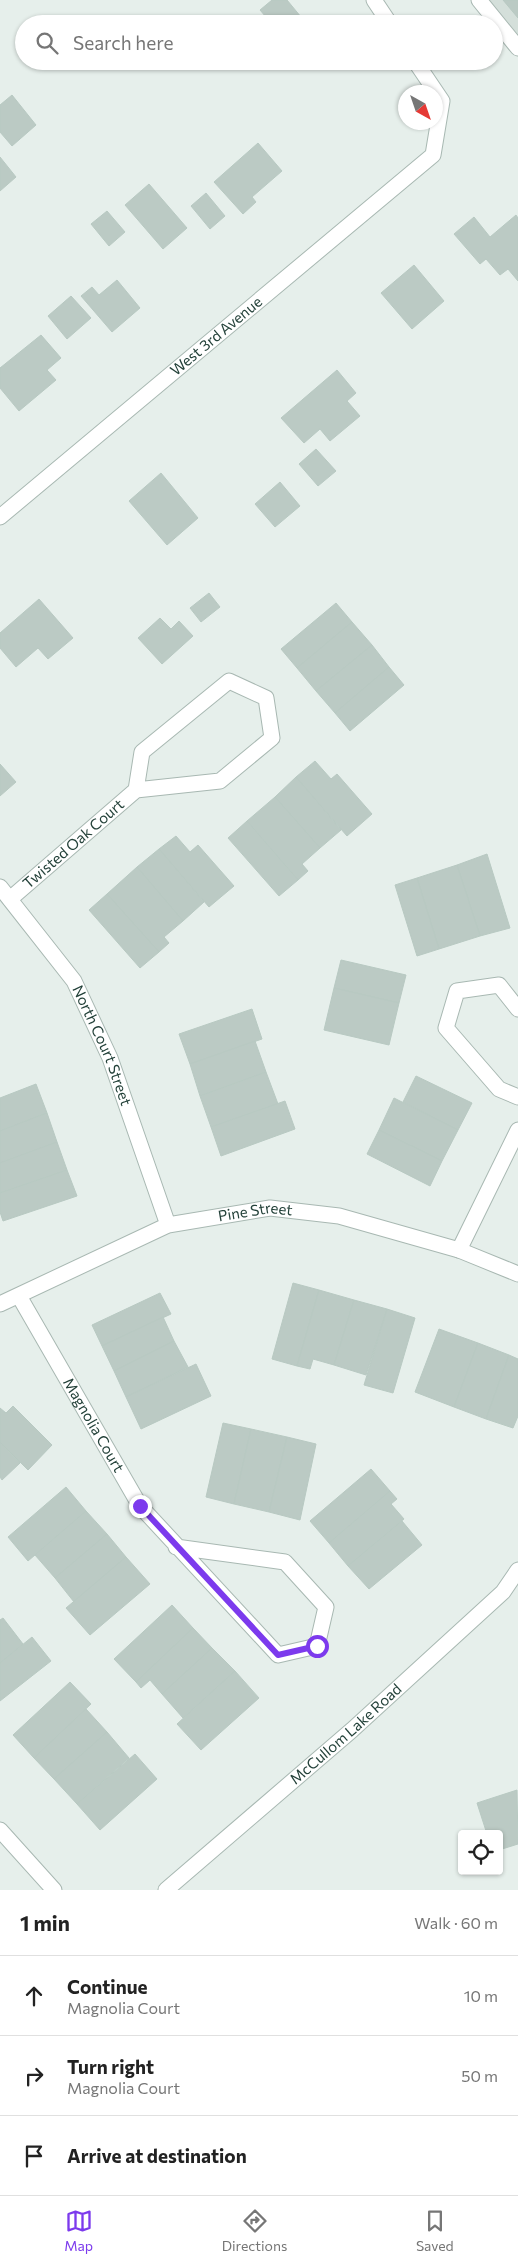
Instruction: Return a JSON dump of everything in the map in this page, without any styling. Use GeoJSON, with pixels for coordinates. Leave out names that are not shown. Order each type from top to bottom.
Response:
{"type":"FeatureCollection","features":[{"type":"Feature","properties":{"kind":"street"},"geometry":{"type":"LineString","coordinates":[[374,0],[384,15]]}},
{"type":"Feature","properties":{"kind":"street"},"geometry":{"type":"LineString","coordinates":[[479,0],[491,15]]}},
{"type":"Feature","properties":{"kind":"street"},"geometry":{"type":"LineString","coordinates":[[503,30],[518,48]]}},
{"type":"Feature","properties":{"kind":"street","name":"West 3rd Avenue"},"geometry":{"type":"LineString","coordinates":[[0,517],[433,155],[442,101],[421,70]]}},
{"type":"Feature","properties":{"kind":"street","name":"Twisted Oak Court"},"geometry":{"type":"LineString","coordinates":[[10,899],[136,790],[220,781],[272,738],[266,698],[230,681],[142,752],[136,790]]}},
{"type":"Feature","properties":{"kind":"street","name":"North Court Street"},"geometry":{"type":"LineString","coordinates":[[0,886],[74,981],[110,1058],[168,1225]]}},
{"type":"Feature","properties":{"kind":"street"},"geometry":{"type":"LineString","coordinates":[[518,1009],[499,985],[457,991],[446,1028],[499,1089],[518,1097]]}},
{"type":"Feature","properties":{"kind":"street"},"geometry":{"type":"LineString","coordinates":[[459,1250],[518,1130]]}},
{"type":"Feature","properties":{"kind":"street","name":"Pine Street"},"geometry":{"type":"LineString","coordinates":[[0,1304],[168,1225],[270,1208],[339,1216],[459,1250],[518,1274]]}},
{"type":"Feature","properties":{"kind":"street","name":"Magnolia Court"},"geometry":{"type":"LineString","coordinates":[[18,1296],[140,1506],[176,1547],[278,1655],[317,1646],[326,1606],[285,1562],[176,1547]]}},
{"type":"Feature","properties":{"kind":"street","name":"McCullom Lake Road"},"geometry":{"type":"LineString","coordinates":[[166,1890],[359,1724],[503,1592],[518,1570]]}},
{"type":"Feature","properties":{"kind":"street"},"geometry":{"type":"LineString","coordinates":[[0,1830],[54,1890]]}},
{"type":"Feature","properties":{"kind":"shaded area"},"geometry":{"type":"Polygon","coordinates":[[[477,0],[518,0],[518,51],[503,32],[503,15],[489,15],[477,0]]]}},
{"type":"Feature","properties":{"kind":"building"},"geometry":{"type":"Polygon","coordinates":[[[272,0],[287,0],[299,15],[264,15],[260,10],[272,0]]]}},
{"type":"Feature","properties":{"kind":"building"},"geometry":{"type":"Polygon","coordinates":[[[503,0],[518,0],[518,18],[503,0]]]}},
{"type":"Feature","properties":{"kind":"building"},"geometry":{"type":"Polygon","coordinates":[[[12,95],[36,125],[12,146],[0,132],[0,105],[12,95]]]}},
{"type":"Feature","properties":{"kind":"building"},"geometry":{"type":"Polygon","coordinates":[[[258,143],[282,171],[252,197],[256,202],[243,214],[214,182],[258,143]]]}},
{"type":"Feature","properties":{"kind":"building"},"geometry":{"type":"Polygon","coordinates":[[[0,157],[16,177],[0,191],[0,157]]]}},
{"type":"Feature","properties":{"kind":"building"},"geometry":{"type":"Polygon","coordinates":[[[149,184],[187,228],[163,249],[125,205],[149,184]]]}},
{"type":"Feature","properties":{"kind":"building"},"geometry":{"type":"Polygon","coordinates":[[[206,193],[225,216],[210,229],[191,206],[206,193]]]}},
{"type":"Feature","properties":{"kind":"building"},"geometry":{"type":"Polygon","coordinates":[[[107,211],[125,232],[109,246],[91,224],[107,211]]]}},
{"type":"Feature","properties":{"kind":"building"},"geometry":{"type":"Polygon","coordinates":[[[516,215],[518,218],[518,281],[508,269],[500,275],[486,259],[480,264],[454,234],[474,217],[490,237],[516,215]]]}},
{"type":"Feature","properties":{"kind":"building"},"geometry":{"type":"Polygon","coordinates":[[[414,265],[444,301],[412,329],[381,293],[414,265]]]}},
{"type":"Feature","properties":{"kind":"building"},"geometry":{"type":"Polygon","coordinates":[[[117,280],[140,308],[112,332],[81,296],[92,287],[99,295],[117,280]]]}},
{"type":"Feature","properties":{"kind":"building"},"geometry":{"type":"Polygon","coordinates":[[[71,296],[91,318],[67,339],[48,316],[71,296]]]}},
{"type":"Feature","properties":{"kind":"building"},"geometry":{"type":"Polygon","coordinates":[[[41,335],[61,358],[47,370],[56,380],[19,411],[0,388],[0,368],[41,335]]]}},
{"type":"Feature","properties":{"kind":"building"},"geometry":{"type":"Polygon","coordinates":[[[337,370],[356,393],[347,401],[360,416],[330,441],[320,429],[304,443],[281,418],[337,370]]]}},
{"type":"Feature","properties":{"kind":"building"},"geometry":{"type":"Polygon","coordinates":[[[316,449],[336,471],[318,486],[299,464],[316,449]]]}},
{"type":"Feature","properties":{"kind":"building"},"geometry":{"type":"Polygon","coordinates":[[[161,473],[198,518],[167,545],[129,501],[161,473]]]}},
{"type":"Feature","properties":{"kind":"building"},"geometry":{"type":"Polygon","coordinates":[[[280,482],[300,506],[275,527],[255,504],[280,482]]]}},
{"type":"Feature","properties":{"kind":"building"},"geometry":{"type":"Polygon","coordinates":[[[209,593],[220,607],[201,622],[190,608],[209,593]]]}},
{"type":"Feature","properties":{"kind":"building"},"geometry":{"type":"Polygon","coordinates":[[[39,599],[73,638],[48,659],[38,648],[16,667],[0,648],[0,633],[39,599]]]}},
{"type":"Feature","properties":{"kind":"building"},"geometry":{"type":"Polygon","coordinates":[[[336,603],[352,622],[297,668],[281,649],[336,603]]]}},
{"type":"Feature","properties":{"kind":"building"},"geometry":{"type":"Polygon","coordinates":[[[160,618],[171,629],[179,621],[193,636],[162,664],[138,638],[160,618]]]}},
{"type":"Feature","properties":{"kind":"building"},"geometry":{"type":"Polygon","coordinates":[[[352,622],[372,645],[316,691],[297,668],[352,622]]]}},
{"type":"Feature","properties":{"kind":"building"},"geometry":{"type":"Polygon","coordinates":[[[372,645],[389,667],[335,713],[316,691],[372,645]]]}},
{"type":"Feature","properties":{"kind":"building"},"geometry":{"type":"Polygon","coordinates":[[[389,667],[404,685],[350,731],[335,713],[389,667]]]}},
{"type":"Feature","properties":{"kind":"building"},"geometry":{"type":"Polygon","coordinates":[[[315,761],[331,779],[337,774],[372,814],[347,836],[296,777],[315,761]]]}},
{"type":"Feature","properties":{"kind":"building"},"geometry":{"type":"Polygon","coordinates":[[[0,764],[16,782],[0,796],[0,764]]]}},
{"type":"Feature","properties":{"kind":"building"},"geometry":{"type":"Polygon","coordinates":[[[296,777],[341,830],[320,848],[275,797],[296,777]]]}},
{"type":"Feature","properties":{"kind":"building"},"geometry":{"type":"Polygon","coordinates":[[[275,797],[320,848],[302,864],[308,871],[298,880],[247,821],[275,797]]]}},
{"type":"Feature","properties":{"kind":"building"},"geometry":{"type":"Polygon","coordinates":[[[247,821],[298,880],[279,896],[228,838],[247,821]]]}},
{"type":"Feature","properties":{"kind":"building"},"geometry":{"type":"Polygon","coordinates":[[[176,836],[190,852],[198,845],[234,886],[209,907],[159,849],[176,836]]]}},
{"type":"Feature","properties":{"kind":"building"},"geometry":{"type":"Polygon","coordinates":[[[159,849],[204,902],[183,921],[137,867],[159,849]]]}},
{"type":"Feature","properties":{"kind":"building"},"geometry":{"type":"Polygon","coordinates":[[[487,854],[510,928],[480,936],[457,865],[487,854]]]}},
{"type":"Feature","properties":{"kind":"building"},"geometry":{"type":"Polygon","coordinates":[[[457,865],[480,936],[439,949],[417,878],[457,865]]]}},
{"type":"Feature","properties":{"kind":"building"},"geometry":{"type":"Polygon","coordinates":[[[137,867],[183,921],[164,937],[169,943],[159,952],[107,894],[137,867]]]}},
{"type":"Feature","properties":{"kind":"building"},"geometry":{"type":"Polygon","coordinates":[[[417,878],[439,949],[417,956],[395,885],[417,878]]]}},
{"type":"Feature","properties":{"kind":"building"},"geometry":{"type":"Polygon","coordinates":[[[107,894],[159,952],[140,968],[89,910],[107,894]]]}},
{"type":"Feature","properties":{"kind":"building"},"geometry":{"type":"Polygon","coordinates":[[[341,960],[406,975],[399,1003],[334,988],[341,960]]]}},
{"type":"Feature","properties":{"kind":"building"},"geometry":{"type":"Polygon","coordinates":[[[334,988],[399,1003],[389,1045],[324,1030],[334,988]]]}},
{"type":"Feature","properties":{"kind":"building"},"geometry":{"type":"Polygon","coordinates":[[[252,1009],[262,1039],[190,1064],[179,1034],[252,1009]]]}},
{"type":"Feature","properties":{"kind":"building"},"geometry":{"type":"Polygon","coordinates":[[[255,1041],[266,1072],[200,1096],[190,1064],[255,1041]]]}},
{"type":"Feature","properties":{"kind":"building"},"geometry":{"type":"Polygon","coordinates":[[[266,1072],[278,1104],[211,1127],[200,1096],[266,1072]]]}},
{"type":"Feature","properties":{"kind":"building"},"geometry":{"type":"Polygon","coordinates":[[[416,1076],[472,1103],[458,1130],[403,1102],[416,1076]]]}},
{"type":"Feature","properties":{"kind":"building"},"geometry":{"type":"Polygon","coordinates":[[[36,1084],[47,1113],[0,1131],[0,1098],[36,1084]]]}},
{"type":"Feature","properties":{"kind":"building"},"geometry":{"type":"Polygon","coordinates":[[[394,1098],[458,1130],[442,1161],[379,1130],[394,1098]]]}},
{"type":"Feature","properties":{"kind":"building"},"geometry":{"type":"Polygon","coordinates":[[[285,1101],[295,1129],[221,1156],[211,1127],[285,1101]]]}},
{"type":"Feature","properties":{"kind":"building"},"geometry":{"type":"Polygon","coordinates":[[[47,1113],[57,1142],[0,1163],[0,1131],[47,1113]]]}},
{"type":"Feature","properties":{"kind":"building"},"geometry":{"type":"Polygon","coordinates":[[[379,1130],[442,1161],[430,1186],[367,1154],[379,1130]]]}},
{"type":"Feature","properties":{"kind":"building"},"geometry":{"type":"Polygon","coordinates":[[[57,1142],[67,1170],[0,1193],[0,1163],[57,1142]]]}},
{"type":"Feature","properties":{"kind":"building"},"geometry":{"type":"Polygon","coordinates":[[[67,1170],[77,1196],[3,1221],[0,1212],[0,1193],[67,1170]]]}},
{"type":"Feature","properties":{"kind":"building"},"geometry":{"type":"Polygon","coordinates":[[[293,1283],[319,1290],[297,1366],[272,1359],[293,1283]]]}},
{"type":"Feature","properties":{"kind":"building"},"geometry":{"type":"Polygon","coordinates":[[[319,1290],[354,1300],[334,1365],[313,1359],[310,1369],[297,1366],[319,1290]]]}},
{"type":"Feature","properties":{"kind":"building"},"geometry":{"type":"Polygon","coordinates":[[[160,1293],[171,1314],[102,1346],[92,1325],[160,1293]]]}},
{"type":"Feature","properties":{"kind":"building"},"geometry":{"type":"Polygon","coordinates":[[[354,1300],[387,1309],[366,1375],[334,1365],[354,1300]]]}},
{"type":"Feature","properties":{"kind":"building"},"geometry":{"type":"Polygon","coordinates":[[[387,1309],[415,1318],[393,1393],[364,1385],[387,1309]]]}},
{"type":"Feature","properties":{"kind":"building"},"geometry":{"type":"Polygon","coordinates":[[[163,1317],[174,1341],[114,1371],[102,1346],[163,1317]]]}},
{"type":"Feature","properties":{"kind":"building"},"geometry":{"type":"Polygon","coordinates":[[[439,1329],[478,1343],[454,1407],[415,1392],[439,1329]]]}},
{"type":"Feature","properties":{"kind":"building"},"geometry":{"type":"Polygon","coordinates":[[[174,1341],[188,1367],[126,1397],[114,1371],[174,1341]]]}},
{"type":"Feature","properties":{"kind":"building"},"geometry":{"type":"Polygon","coordinates":[[[478,1343],[509,1355],[486,1419],[454,1407],[478,1343]]]}},
{"type":"Feature","properties":{"kind":"building"},"geometry":{"type":"Polygon","coordinates":[[[509,1355],[518,1359],[518,1416],[513,1428],[486,1419],[509,1355]]]}},
{"type":"Feature","properties":{"kind":"building"},"geometry":{"type":"Polygon","coordinates":[[[196,1364],[211,1396],[141,1429],[126,1397],[196,1364]]]}},
{"type":"Feature","properties":{"kind":"building"},"geometry":{"type":"Polygon","coordinates":[[[13,1406],[52,1445],[28,1470],[0,1442],[0,1408],[6,1413],[13,1406]]]}},
{"type":"Feature","properties":{"kind":"building"},"geometry":{"type":"Polygon","coordinates":[[[223,1423],[251,1429],[234,1504],[206,1497],[223,1423]]]}},
{"type":"Feature","properties":{"kind":"building"},"geometry":{"type":"Polygon","coordinates":[[[251,1429],[287,1437],[269,1512],[234,1504],[251,1429]]]}},
{"type":"Feature","properties":{"kind":"building"},"geometry":{"type":"Polygon","coordinates":[[[287,1437],[316,1444],[300,1520],[269,1512],[287,1437]]]}},
{"type":"Feature","properties":{"kind":"building"},"geometry":{"type":"Polygon","coordinates":[[[0,1442],[20,1463],[2,1480],[0,1477],[0,1442]]]}},
{"type":"Feature","properties":{"kind":"building"},"geometry":{"type":"Polygon","coordinates":[[[371,1469],[390,1491],[329,1543],[310,1521],[371,1469]]]}},
{"type":"Feature","properties":{"kind":"building"},"geometry":{"type":"Polygon","coordinates":[[[66,1487],[86,1511],[28,1561],[8,1537],[66,1487]]]}},
{"type":"Feature","properties":{"kind":"building"},"geometry":{"type":"Polygon","coordinates":[[[390,1491],[397,1499],[391,1504],[404,1519],[348,1566],[329,1543],[390,1491]]]}},
{"type":"Feature","properties":{"kind":"building"},"geometry":{"type":"Polygon","coordinates":[[[86,1511],[107,1534],[55,1578],[35,1555],[86,1511]]]}},
{"type":"Feature","properties":{"kind":"building"},"geometry":{"type":"Polygon","coordinates":[[[402,1521],[422,1545],[369,1589],[348,1566],[402,1521]]]}},
{"type":"Feature","properties":{"kind":"building"},"geometry":{"type":"Polygon","coordinates":[[[107,1534],[126,1557],[74,1602],[55,1578],[107,1534]]]}},
{"type":"Feature","properties":{"kind":"building"},"geometry":{"type":"Polygon","coordinates":[[[126,1557],[150,1584],[90,1635],[66,1608],[126,1557]]]}},
{"type":"Feature","properties":{"kind":"building"},"geometry":{"type":"Polygon","coordinates":[[[172,1605],[193,1628],[136,1682],[114,1659],[172,1605]]]}},
{"type":"Feature","properties":{"kind":"building"},"geometry":{"type":"Polygon","coordinates":[[[3,1618],[23,1644],[0,1663],[0,1620],[3,1618]]]}},
{"type":"Feature","properties":{"kind":"building"},"geometry":{"type":"Polygon","coordinates":[[[193,1628],[212,1648],[162,1694],[150,1680],[141,1688],[136,1682],[193,1628]]]}},
{"type":"Feature","properties":{"kind":"building"},"geometry":{"type":"Polygon","coordinates":[[[32,1637],[51,1661],[0,1701],[0,1663],[32,1637]]]}},
{"type":"Feature","properties":{"kind":"building"},"geometry":{"type":"Polygon","coordinates":[[[212,1648],[235,1671],[183,1718],[162,1694],[212,1648]]]}},
{"type":"Feature","properties":{"kind":"building"},"geometry":{"type":"Polygon","coordinates":[[[235,1671],[259,1698],[201,1750],[177,1724],[235,1671]]]}},
{"type":"Feature","properties":{"kind":"building"},"geometry":{"type":"Polygon","coordinates":[[[70,1682],[91,1704],[34,1758],[13,1735],[70,1682]]]}},
{"type":"Feature","properties":{"kind":"building"},"geometry":{"type":"Polygon","coordinates":[[[86,1709],[107,1732],[54,1779],[34,1758],[86,1709]]]}},
{"type":"Feature","properties":{"kind":"building"},"geometry":{"type":"Polygon","coordinates":[[[107,1732],[129,1758],[77,1804],[54,1779],[107,1732]]]}},
{"type":"Feature","properties":{"kind":"building"},"geometry":{"type":"Polygon","coordinates":[[[135,1754],[157,1779],[100,1830],[77,1804],[135,1754]]]}},
{"type":"Feature","properties":{"kind":"building"},"geometry":{"type":"Polygon","coordinates":[[[517,1790],[518,1844],[503,1849],[503,1830],[486,1830],[477,1803],[517,1790]]]}},
{"type":"Feature","properties":{"kind":"route"},"geometry":{"type":"LineString","coordinates":[[140,1506],[278,1655],[317,1646]]}}]}
